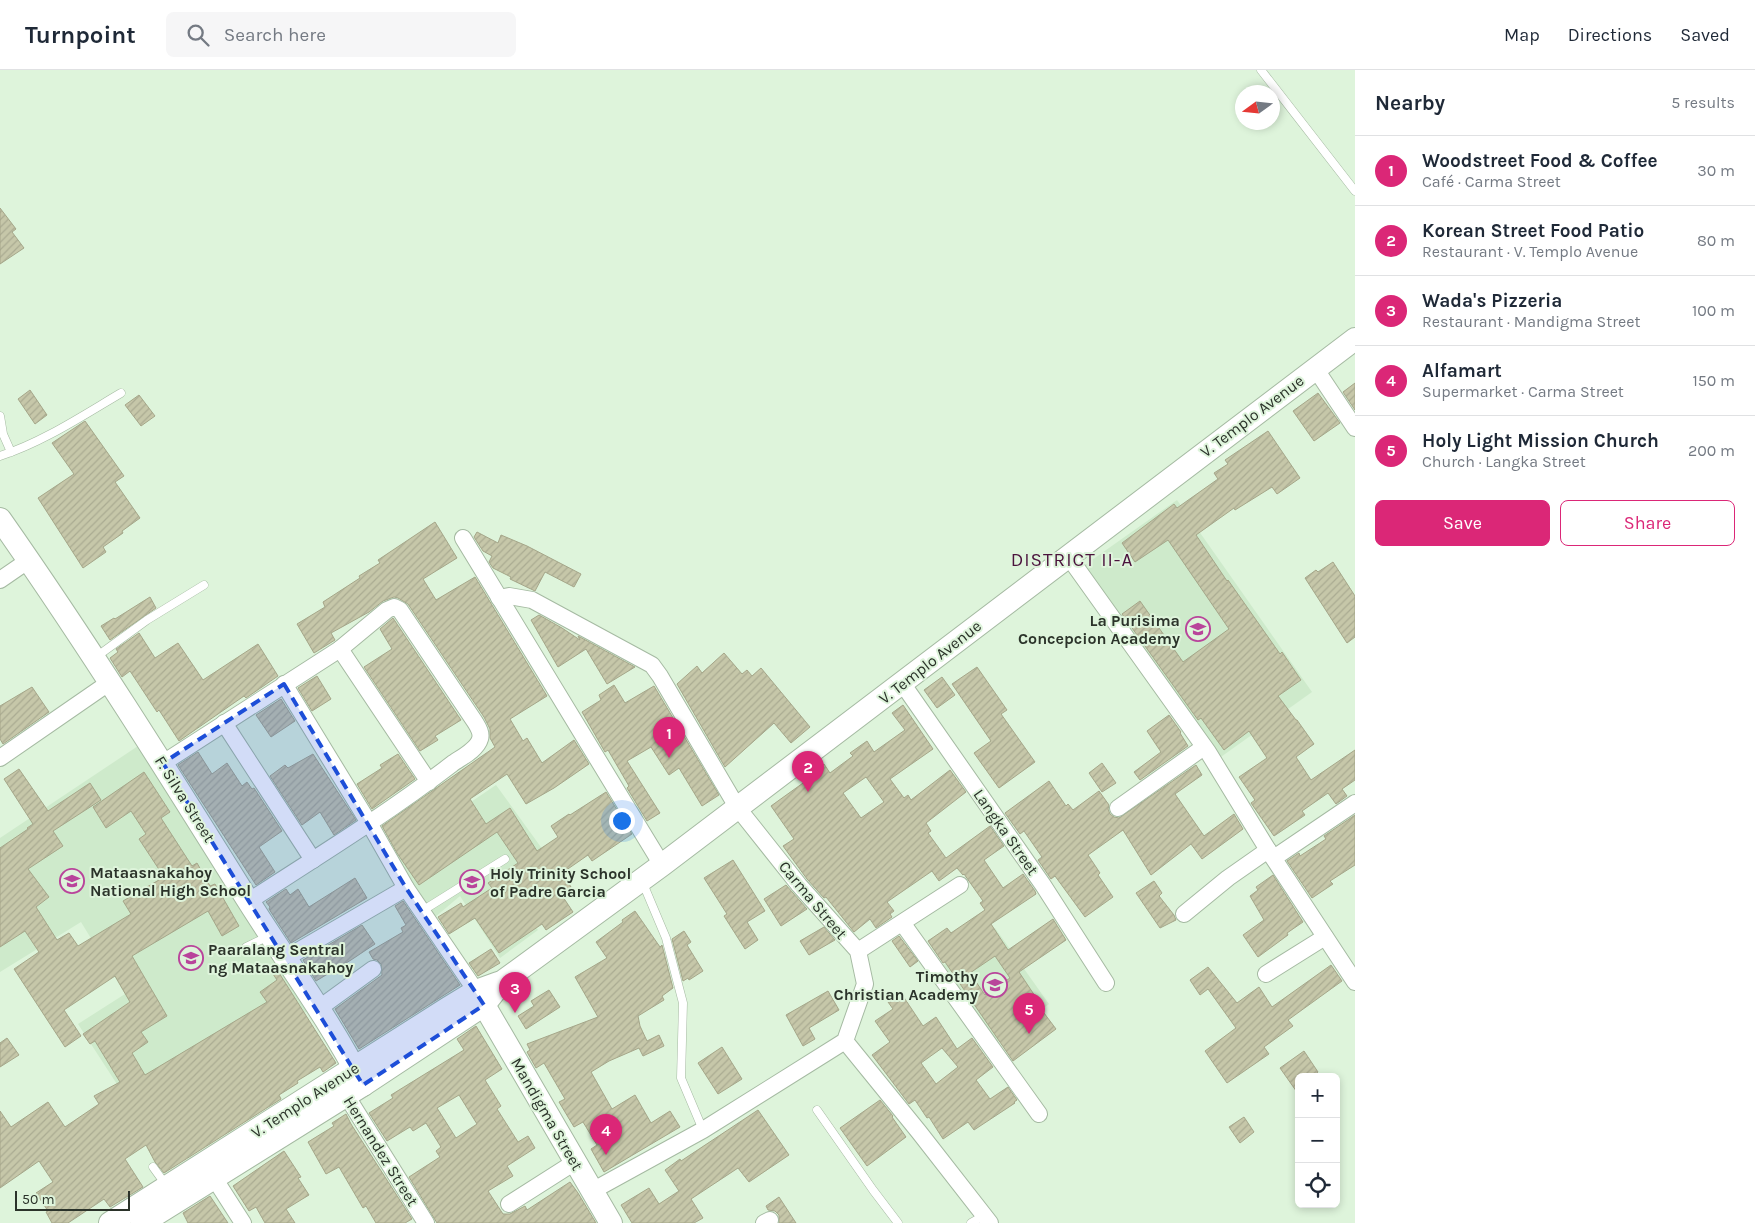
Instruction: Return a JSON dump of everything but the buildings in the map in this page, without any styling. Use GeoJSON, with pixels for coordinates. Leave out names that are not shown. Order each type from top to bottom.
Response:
{"type":"FeatureCollection","features":[{"type":"Feature","properties":{"kind":"main road","name":"V. Templo Avenue"},"geometry":{"type":"LineString","coordinates":[[142,1223],[210,1171],[480,998],[642,880],[1355,339]]}},
{"type":"Feature","properties":{"kind":"main road","name":"F. Silva Street"},"geometry":{"type":"LineString","coordinates":[[0,519],[110,682],[318,1009],[350,1082]]}},
{"type":"Feature","properties":{"kind":"main road","name":"Mandigma Street"},"geometry":{"type":"LineString","coordinates":[[480,998],[612,1223]]}},
{"type":"Feature","properties":{"kind":"main road","name":"V. Templo Avenue"},"geometry":{"type":"LineString","coordinates":[[110,1223],[167,1187],[210,1171]]}},
{"type":"Feature","properties":{"kind":"street"},"geometry":{"type":"LineString","coordinates":[[1315,368],[1355,428]]}},
{"type":"Feature","properties":{"kind":"street"},"geometry":{"type":"LineString","coordinates":[[464,538],[662,865]]}},
{"type":"Feature","properties":{"kind":"street"},"geometry":{"type":"LineString","coordinates":[[1068,556],[1204,747],[1355,982]]}},
{"type":"Feature","properties":{"kind":"street"},"geometry":{"type":"LineString","coordinates":[[0,580],[29,560]]}},
{"type":"Feature","properties":{"kind":"street","name":"Carma Street"},"geometry":{"type":"LineString","coordinates":[[499,598],[509,596],[532,600],[652,665],[737,807],[799,885],[858,951],[865,984],[845,1041]]}},
{"type":"Feature","properties":{"kind":"street"},"geometry":{"type":"LineString","coordinates":[[163,764],[340,649],[390,608],[398,608],[481,733],[476,746],[429,782],[249,901]]}},
{"type":"Feature","properties":{"kind":"street"},"geometry":{"type":"LineString","coordinates":[[340,649],[429,782]]}},
{"type":"Feature","properties":{"kind":"street"},"geometry":{"type":"LineString","coordinates":[[0,758],[110,682]]}},
{"type":"Feature","properties":{"kind":"street","name":"Langka Street"},"geometry":{"type":"LineString","coordinates":[[902,683],[1042,885],[1106,983]]}},
{"type":"Feature","properties":{"kind":"street"},"geometry":{"type":"LineString","coordinates":[[284,684],[369,823],[406,888],[480,998]]}},
{"type":"Feature","properties":{"kind":"street"},"geometry":{"type":"LineString","coordinates":[[224,723],[313,860]]}},
{"type":"Feature","properties":{"kind":"street"},"geometry":{"type":"LineString","coordinates":[[1118,808],[1204,747]]}},
{"type":"Feature","properties":{"kind":"street"},"geometry":{"type":"LineString","coordinates":[[1184,914],[1228,878],[1355,803]]}},
{"type":"Feature","properties":{"kind":"street"},"geometry":{"type":"LineString","coordinates":[[858,951],[960,885]]}},
{"type":"Feature","properties":{"kind":"street"},"geometry":{"type":"LineString","coordinates":[[286,958],[406,888]]}},
{"type":"Feature","properties":{"kind":"street"},"geometry":{"type":"LineString","coordinates":[[902,924],[1039,1114]]}},
{"type":"Feature","properties":{"kind":"street"},"geometry":{"type":"LineString","coordinates":[[1266,974],[1325,937]]}},
{"type":"Feature","properties":{"kind":"street"},"geometry":{"type":"LineString","coordinates":[[318,1009],[373,969]]}},
{"type":"Feature","properties":{"kind":"street"},"geometry":{"type":"LineString","coordinates":[[592,1191],[703,1130],[845,1041],[920,1132],[982,1220]]}},
{"type":"Feature","properties":{"kind":"street","name":"Hernandez Street"},"geometry":{"type":"LineString","coordinates":[[350,1082],[426,1223]]}},
{"type":"Feature","properties":{"kind":"street"},"geometry":{"type":"LineString","coordinates":[[508,1204],[575,1162]]}},
{"type":"Feature","properties":{"kind":"street"},"geometry":{"type":"LineString","coordinates":[[210,1171],[243,1223]]}},
{"type":"Feature","properties":{"kind":"lane"},"geometry":{"type":"LineString","coordinates":[[1261,70],[1355,191]]}},
{"type":"Feature","properties":{"kind":"lane"},"geometry":{"type":"LineString","coordinates":[[0,456],[62,428],[121,393]]}},
{"type":"Feature","properties":{"kind":"lane"},"geometry":{"type":"LineString","coordinates":[[0,416],[3,434],[11,452]]}},
{"type":"Feature","properties":{"kind":"lane"},"geometry":{"type":"LineString","coordinates":[[94,658],[147,620],[204,585]]}},
{"type":"Feature","properties":{"kind":"lane"},"geometry":{"type":"LineString","coordinates":[[422,911],[505,859]]}},
{"type":"Feature","properties":{"kind":"lane"},"geometry":{"type":"LineString","coordinates":[[642,880],[666,938],[683,1003],[681,1078],[703,1130]]}},
{"type":"Feature","properties":{"kind":"lane"},"geometry":{"type":"LineString","coordinates":[[246,947],[271,935]]}},
{"type":"Feature","properties":{"kind":"lane"},"geometry":{"type":"LineString","coordinates":[[817,1110],[898,1223]]}},
{"type":"Feature","properties":{"kind":"lane"},"geometry":{"type":"LineString","coordinates":[[153,1167],[167,1187]]}},
{"type":"Feature","properties":{"kind":"highlighted area"},"geometry":{"type":"Polygon","coordinates":[[[284,684],[406,888],[484,1005],[363,1085],[163,763],[284,684]]]}},
{"type":"Feature","properties":{"kind":"shaded area","name":"La Purisima Concepcion Academy"},"geometry":{"type":"Polygon","coordinates":[[[1177,500],[1312,692],[1218,759],[1082,567],[1177,500]]]}},
{"type":"Feature","properties":{"kind":"shaded area"},"geometry":{"type":"Polygon","coordinates":[[[144,742],[311,1009],[135,1112],[78,1024],[125,994],[81,922],[0,972],[0,838],[144,742]]]}},
{"type":"Feature","properties":{"kind":"shaded area","name":"Holy Trinity School of Padre Garcia"},"geometry":{"type":"Polygon","coordinates":[[[496,785],[556,868],[512,895],[538,930],[500,958],[460,896],[434,918],[393,855],[496,785]]]}},
{"type":"Feature","properties":{"kind":"shaded area","name":"Timothy Christian Academy"},"geometry":{"type":"Polygon","coordinates":[[[995,928],[1049,1004],[996,1043],[942,966],[995,928]]]}},
{"type":"Feature","properties":{"kind":"place","name":"La Purisima Concepcion Academy"},"geometry":{"type":"Point","coordinates":[1198,629]}},
{"type":"Feature","properties":{"kind":"place","name":"Woodstreet Food & Coffee"},"geometry":{"type":"Point","coordinates":[669,758]}},
{"type":"Feature","properties":{"kind":"place","name":"Korean Street Food Patio"},"geometry":{"type":"Point","coordinates":[808,792]}},
{"type":"Feature","properties":{"kind":"place","name":"Mataasnakahoy National High School"},"geometry":{"type":"Point","coordinates":[72,881]}},
{"type":"Feature","properties":{"kind":"place","name":"Holy Trinity School of Padre Garcia"},"geometry":{"type":"Point","coordinates":[472,882]}},
{"type":"Feature","properties":{"kind":"place","name":"Paaralang Sentral ng Mataasnakahoy"},"geometry":{"type":"Point","coordinates":[191,958]}},
{"type":"Feature","properties":{"kind":"place","name":"Timothy Christian Academy"},"geometry":{"type":"Point","coordinates":[995,985]}},
{"type":"Feature","properties":{"kind":"place","name":"Wada's Pizzeria"},"geometry":{"type":"Point","coordinates":[515,1013]}},
{"type":"Feature","properties":{"kind":"place","name":"Holy Light Mission Church"},"geometry":{"type":"Point","coordinates":[1029,1034]}},
{"type":"Feature","properties":{"kind":"place","name":"Alfamart"},"geometry":{"type":"Point","coordinates":[606,1155]}},
{"type":"Feature","properties":{"kind":"district","name":"DISTRICT II-A"},"geometry":{"type":"Point","coordinates":[1072,560]}}]}
